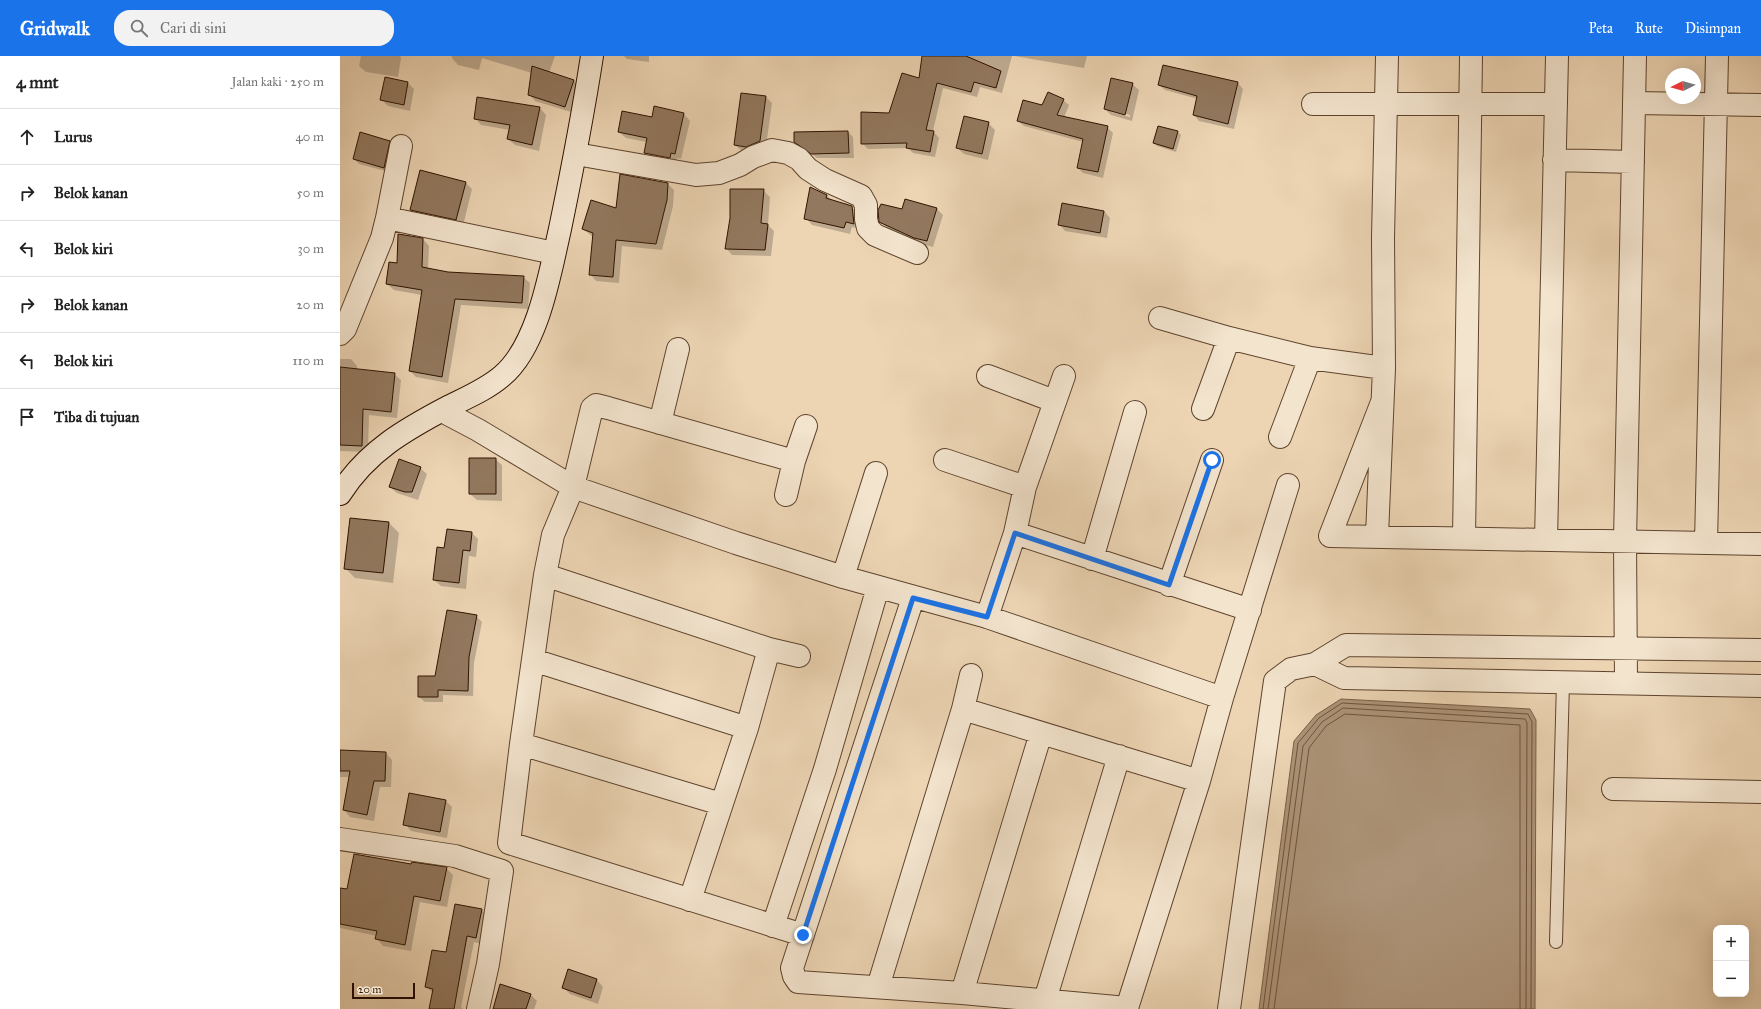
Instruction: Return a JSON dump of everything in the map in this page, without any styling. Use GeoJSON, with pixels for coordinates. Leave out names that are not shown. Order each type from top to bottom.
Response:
{"type":"FeatureCollection","features":[{"type":"Feature","properties":{"kind":"street"},"geometry":{"type":"LineString","coordinates":[[340,494],[349,479],[366,459],[390,442],[442,411],[486,388],[503,376],[518,358],[533,329],[544,296],[576,154],[592,56]]}},
{"type":"Feature","properties":{"kind":"street"},"geometry":{"type":"LineString","coordinates":[[1377,536],[1384,368],[1383,237],[1387,56]]}},
{"type":"Feature","properties":{"kind":"street"},"geometry":{"type":"LineString","coordinates":[[1464,538],[1471,56]]}},
{"type":"Feature","properties":{"kind":"street"},"geometry":{"type":"LineString","coordinates":[[1546,540],[1557,56]]}},
{"type":"Feature","properties":{"kind":"street"},"geometry":{"type":"LineString","coordinates":[[1626,682],[1625,541],[1635,56]]}},
{"type":"Feature","properties":{"kind":"street"},"geometry":{"type":"LineString","coordinates":[[1706,543],[1717,56]]}},
{"type":"Feature","properties":{"kind":"street"},"geometry":{"type":"LineString","coordinates":[[1634,103],[1761,105]]}},
{"type":"Feature","properties":{"kind":"street"},"geometry":{"type":"LineString","coordinates":[[1313,104],[1556,104]]}},
{"type":"Feature","properties":{"kind":"street"},"geometry":{"type":"LineString","coordinates":[[340,334],[345,329],[382,238],[401,146]]}},
{"type":"Feature","properties":{"kind":"street"},"geometry":{"type":"LineString","coordinates":[[576,154],[696,175],[719,173],[772,150],[788,153],[799,159],[808,169],[825,180],[861,196],[866,205],[866,219],[868,228],[875,235],[917,253]]}},
{"type":"Feature","properties":{"kind":"street"},"geometry":{"type":"LineString","coordinates":[[1554,160],[1633,162]]}},
{"type":"Feature","properties":{"kind":"street"},"geometry":{"type":"LineString","coordinates":[[387,218],[554,254]]}},
{"type":"Feature","properties":{"kind":"street"},"geometry":{"type":"LineString","coordinates":[[1160,318],[1229,338],[1310,358],[1384,368]]}},
{"type":"Feature","properties":{"kind":"street"},"geometry":{"type":"LineString","coordinates":[[1203,409],[1229,338]]}},
{"type":"Feature","properties":{"kind":"street"},"geometry":{"type":"LineString","coordinates":[[660,423],[678,349]]}},
{"type":"Feature","properties":{"kind":"street"},"geometry":{"type":"LineString","coordinates":[[1280,437],[1310,358]]}},
{"type":"Feature","properties":{"kind":"street"},"geometry":{"type":"LineString","coordinates":[[988,376],[1054,401]]}},
{"type":"Feature","properties":{"kind":"street"},"geometry":{"type":"LineString","coordinates":[[987,617],[1015,533],[1025,487],[1064,376]]}},
{"type":"Feature","properties":{"kind":"street"},"geometry":{"type":"LineString","coordinates":[[1382,402],[1330,536],[1761,544]]}},
{"type":"Feature","properties":{"kind":"street"},"geometry":{"type":"LineString","coordinates":[[478,1009],[488,964],[502,871],[509,843],[533,660],[553,535],[573,487],[592,408],[596,405],[794,461]]}},
{"type":"Feature","properties":{"kind":"street"},"geometry":{"type":"LineString","coordinates":[[442,411],[478,430],[573,487],[736,543],[844,577],[913,598],[987,617],[1222,698]]}},
{"type":"Feature","properties":{"kind":"street"},"geometry":{"type":"LineString","coordinates":[[1092,559],[1135,412]]}},
{"type":"Feature","properties":{"kind":"street"},"geometry":{"type":"LineString","coordinates":[[786,495],[794,461],[806,426]]}},
{"type":"Feature","properties":{"kind":"street"},"geometry":{"type":"LineString","coordinates":[[944,460],[1025,487]]}},
{"type":"Feature","properties":{"kind":"street"},"geometry":{"type":"LineString","coordinates":[[1169,585],[1212,460]]}},
{"type":"Feature","properties":{"kind":"street"},"geometry":{"type":"LineString","coordinates":[[844,577],[876,473]]}},
{"type":"Feature","properties":{"kind":"street"},"geometry":{"type":"LineString","coordinates":[[913,598],[792,968],[794,976],[798,982],[962,992],[1133,1008],[1222,698],[1288,485]]}},
{"type":"Feature","properties":{"kind":"street"},"geometry":{"type":"LineString","coordinates":[[1015,533],[1169,585],[1250,610]]}},
{"type":"Feature","properties":{"kind":"street"},"geometry":{"type":"LineString","coordinates":[[546,575],[769,648],[799,656]]}},
{"type":"Feature","properties":{"kind":"street"},"geometry":{"type":"LineString","coordinates":[[772,926],[825,769],[878,587]]}},
{"type":"Feature","properties":{"kind":"street"},"geometry":{"type":"LineString","coordinates":[[1229,1009],[1275,681],[1291,669],[1315,664],[1346,645],[1761,650]]}},
{"type":"Feature","properties":{"kind":"street"},"geometry":{"type":"LineString","coordinates":[[690,900],[746,728],[769,648]]}},
{"type":"Feature","properties":{"kind":"street"},"geometry":{"type":"LineString","coordinates":[[533,660],[746,728]]}},
{"type":"Feature","properties":{"kind":"street"},"geometry":{"type":"LineString","coordinates":[[1315,664],[1344,678],[1626,682],[1761,686]]}},
{"type":"Feature","properties":{"kind":"street"},"geometry":{"type":"LineString","coordinates":[[878,987],[963,709],[971,675]]}},
{"type":"Feature","properties":{"kind":"street"},"geometry":{"type":"LineString","coordinates":[[963,709],[1199,781]]}},
{"type":"Feature","properties":{"kind":"street"},"geometry":{"type":"LineString","coordinates":[[962,992],[1040,733]]}},
{"type":"Feature","properties":{"kind":"street"},"geometry":{"type":"LineString","coordinates":[[521,744],[721,804]]}},
{"type":"Feature","properties":{"kind":"street"},"geometry":{"type":"LineString","coordinates":[[1045,1000],[1119,756]]}},
{"type":"Feature","properties":{"kind":"street"},"geometry":{"type":"LineString","coordinates":[[1613,789],[1761,792]]}},
{"type":"Feature","properties":{"kind":"street"},"geometry":{"type":"LineString","coordinates":[[340,839],[455,856],[502,871]]}},
{"type":"Feature","properties":{"kind":"street"},"geometry":{"type":"LineString","coordinates":[[509,843],[803,935]]}},
{"type":"Feature","properties":{"kind":"lane"},"geometry":{"type":"LineString","coordinates":[[1556,942],[1563,682]]}},
{"type":"Feature","properties":{"kind":"water"},"geometry":{"type":"Polygon","coordinates":[[[1341,699],[1530,709],[1536,720],[1535,1009],[1259,1009],[1294,741],[1316,715],[1341,699]]]}},
{"type":"Feature","properties":{"kind":"building"},"geometry":{"type":"Polygon","coordinates":[[[922,56],[966,56],[1001,71],[996,88],[974,82],[971,92],[937,83],[926,130],[934,131],[930,152],[906,148],[907,143],[861,144],[861,112],[889,113],[902,73],[919,78],[922,56]]]}},
{"type":"Feature","properties":{"kind":"building"},"geometry":{"type":"Polygon","coordinates":[[[1163,65],[1238,82],[1228,124],[1193,115],[1197,96],[1158,85],[1163,65]]]}},
{"type":"Feature","properties":{"kind":"building"},"geometry":{"type":"Polygon","coordinates":[[[532,66],[574,80],[565,107],[528,95],[532,66]]]}},
{"type":"Feature","properties":{"kind":"building"},"geometry":{"type":"Polygon","coordinates":[[[385,77],[408,82],[404,105],[380,100],[385,77]]]}},
{"type":"Feature","properties":{"kind":"building"},"geometry":{"type":"Polygon","coordinates":[[[1111,78],[1133,83],[1125,115],[1104,109],[1111,78]]]}},
{"type":"Feature","properties":{"kind":"building"},"geometry":{"type":"Polygon","coordinates":[[[1048,92],[1064,99],[1057,115],[1108,126],[1098,172],[1077,168],[1083,139],[1017,121],[1023,100],[1042,105],[1048,92]]]}},
{"type":"Feature","properties":{"kind":"building"},"geometry":{"type":"Polygon","coordinates":[[[741,93],[766,96],[760,141],[746,147],[734,145],[741,93]]]}},
{"type":"Feature","properties":{"kind":"building"},"geometry":{"type":"Polygon","coordinates":[[[477,97],[540,107],[532,145],[507,139],[510,125],[474,119],[477,97]]]}},
{"type":"Feature","properties":{"kind":"building"},"geometry":{"type":"Polygon","coordinates":[[[654,106],[684,113],[675,154],[671,153],[670,158],[644,153],[647,138],[618,132],[622,111],[652,117],[654,106]]]}},
{"type":"Feature","properties":{"kind":"building"},"geometry":{"type":"Polygon","coordinates":[[[964,116],[989,122],[982,154],[956,148],[964,116]]]}},
{"type":"Feature","properties":{"kind":"building"},"geometry":{"type":"Polygon","coordinates":[[[1158,126],[1178,131],[1173,149],[1153,143],[1158,126]]]}},
{"type":"Feature","properties":{"kind":"building"},"geometry":{"type":"Polygon","coordinates":[[[848,131],[849,153],[811,154],[794,142],[794,132],[848,131]]]}},
{"type":"Feature","properties":{"kind":"building"},"geometry":{"type":"Polygon","coordinates":[[[360,132],[390,141],[384,168],[353,159],[360,132]]]}},
{"type":"Feature","properties":{"kind":"building"},"geometry":{"type":"Polygon","coordinates":[[[420,170],[466,182],[456,220],[410,210],[420,170]]]}},
{"type":"Feature","properties":{"kind":"building"},"geometry":{"type":"Polygon","coordinates":[[[620,174],[668,183],[667,200],[656,244],[616,240],[613,277],[589,275],[593,233],[582,229],[591,200],[616,208],[620,174]]]}},
{"type":"Feature","properties":{"kind":"building"},"geometry":{"type":"Polygon","coordinates":[[[810,187],[827,195],[826,198],[852,206],[854,224],[846,222],[844,228],[804,219],[810,187]]]}},
{"type":"Feature","properties":{"kind":"building"},"geometry":{"type":"Polygon","coordinates":[[[730,189],[764,189],[761,223],[768,224],[765,250],[725,249],[730,218],[730,189]]]}},
{"type":"Feature","properties":{"kind":"building"},"geometry":{"type":"Polygon","coordinates":[[[905,199],[937,208],[927,241],[914,238],[879,222],[878,210],[881,204],[902,209],[905,199]]]}},
{"type":"Feature","properties":{"kind":"building"},"geometry":{"type":"Polygon","coordinates":[[[1062,203],[1104,211],[1100,233],[1058,225],[1062,203]]]}},
{"type":"Feature","properties":{"kind":"building"},"geometry":{"type":"Polygon","coordinates":[[[398,234],[423,238],[422,267],[448,272],[524,276],[522,303],[455,299],[442,377],[409,371],[422,290],[386,284],[389,262],[397,263],[398,234]]]}},
{"type":"Feature","properties":{"kind":"building"},"geometry":{"type":"Polygon","coordinates":[[[340,367],[395,373],[391,412],[363,409],[362,446],[340,445],[340,367]]]}},
{"type":"Feature","properties":{"kind":"building"},"geometry":{"type":"Polygon","coordinates":[[[469,458],[496,458],[496,494],[469,494],[469,458]]]}},
{"type":"Feature","properties":{"kind":"building"},"geometry":{"type":"Polygon","coordinates":[[[399,459],[421,467],[412,492],[405,492],[389,487],[399,459]]]}},
{"type":"Feature","properties":{"kind":"building"},"geometry":{"type":"Polygon","coordinates":[[[350,518],[389,522],[383,573],[344,569],[350,518]]]}},
{"type":"Feature","properties":{"kind":"building"},"geometry":{"type":"Polygon","coordinates":[[[447,529],[472,532],[470,551],[463,550],[459,583],[433,580],[437,547],[444,548],[447,529]]]}},
{"type":"Feature","properties":{"kind":"building"},"geometry":{"type":"Polygon","coordinates":[[[447,610],[477,615],[469,657],[468,691],[438,690],[438,697],[418,697],[418,676],[435,676],[447,610]]]}},
{"type":"Feature","properties":{"kind":"building"},"geometry":{"type":"Polygon","coordinates":[[[340,750],[386,752],[385,781],[374,781],[367,815],[343,810],[350,771],[340,771],[340,750]]]}},
{"type":"Feature","properties":{"kind":"building"},"geometry":{"type":"Polygon","coordinates":[[[409,793],[446,800],[440,832],[403,825],[409,793]]]}},
{"type":"Feature","properties":{"kind":"building"},"geometry":{"type":"Polygon","coordinates":[[[354,854],[411,864],[412,862],[447,867],[440,901],[414,896],[405,945],[375,939],[377,931],[340,924],[340,888],[347,889],[354,854]]]}},
{"type":"Feature","properties":{"kind":"building"},"geometry":{"type":"Polygon","coordinates":[[[455,904],[482,909],[476,938],[467,936],[454,1009],[429,1009],[433,989],[425,987],[432,950],[446,952],[455,904]]]}},
{"type":"Feature","properties":{"kind":"building"},"geometry":{"type":"Polygon","coordinates":[[[568,969],[597,979],[591,998],[562,988],[568,969]]]}},
{"type":"Feature","properties":{"kind":"building"},"geometry":{"type":"Polygon","coordinates":[[[500,984],[531,994],[526,1009],[493,1009],[500,984]]]}},
{"type":"Feature","properties":{"kind":"route"},"geometry":{"type":"LineString","coordinates":[[803,935],[913,598],[987,617],[1015,533],[1169,585],[1212,460]]}}]}
